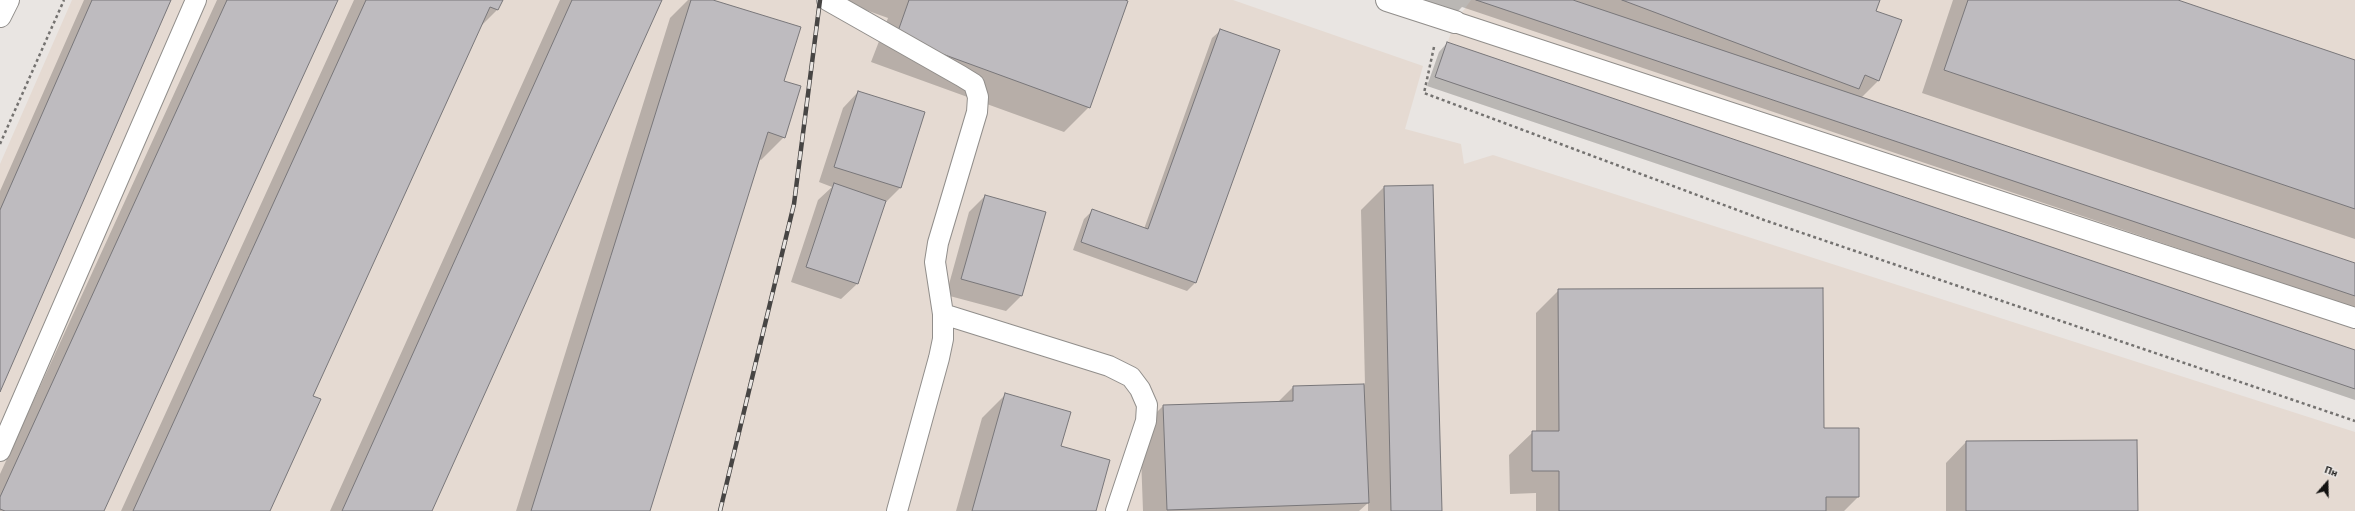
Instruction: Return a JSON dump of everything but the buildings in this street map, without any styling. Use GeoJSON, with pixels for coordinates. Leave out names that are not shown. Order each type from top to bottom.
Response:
{"type":"FeatureCollection","features":[{"type":"Feature","properties":{"kind":"street"},"geometry":{"type":"LineString","coordinates":[[0,16],[8,0]]}},
{"type":"Feature","properties":{"kind":"street"},"geometry":{"type":"LineString","coordinates":[[1387,0],[1448,20]]}},
{"type":"Feature","properties":{"kind":"lane"},"geometry":{"type":"LineString","coordinates":[[0,451],[196,0]]}},
{"type":"Feature","properties":{"kind":"lane"},"geometry":{"type":"LineString","coordinates":[[827,0],[974,84],[978,97],[977,112],[938,243],[935,262],[943,314],[942,339],[939,358],[896,511]]}},
{"type":"Feature","properties":{"kind":"lane"},"geometry":{"type":"LineString","coordinates":[[1448,20],[2355,318]]}},
{"type":"Feature","properties":{"kind":"lane"},"geometry":{"type":"LineString","coordinates":[[943,314],[1109,366],[1131,377],[1140,389],[1147,406],[1146,421],[1116,511]]}},
{"type":"Feature","properties":{"kind":"path"},"geometry":{"type":"LineString","coordinates":[[0,144],[64,0]]}},
{"type":"Feature","properties":{"kind":"path"},"geometry":{"type":"LineString","coordinates":[[1448,20],[1424,93],[1764,220],[2355,421]]}},
{"type":"Feature","properties":{"kind":"shaded area"},"geometry":{"type":"Polygon","coordinates":[[[72,0],[1233,0],[1423,66],[1405,129],[1461,144],[1464,164],[1493,155],[2355,432],[2355,511],[0,511],[0,164],[72,0]]]}},
{"type":"Feature","properties":{"kind":"shaded area"},"geometry":{"type":"Polygon","coordinates":[[[1471,0],[2355,0],[2355,389],[1435,77],[1455,22],[1471,0]]]}},
{"type":"Feature","properties":{"kind":"railway"},"geometry":{"type":"LineString","coordinates":[[720,511],[794,204],[820,0]]}}]}
